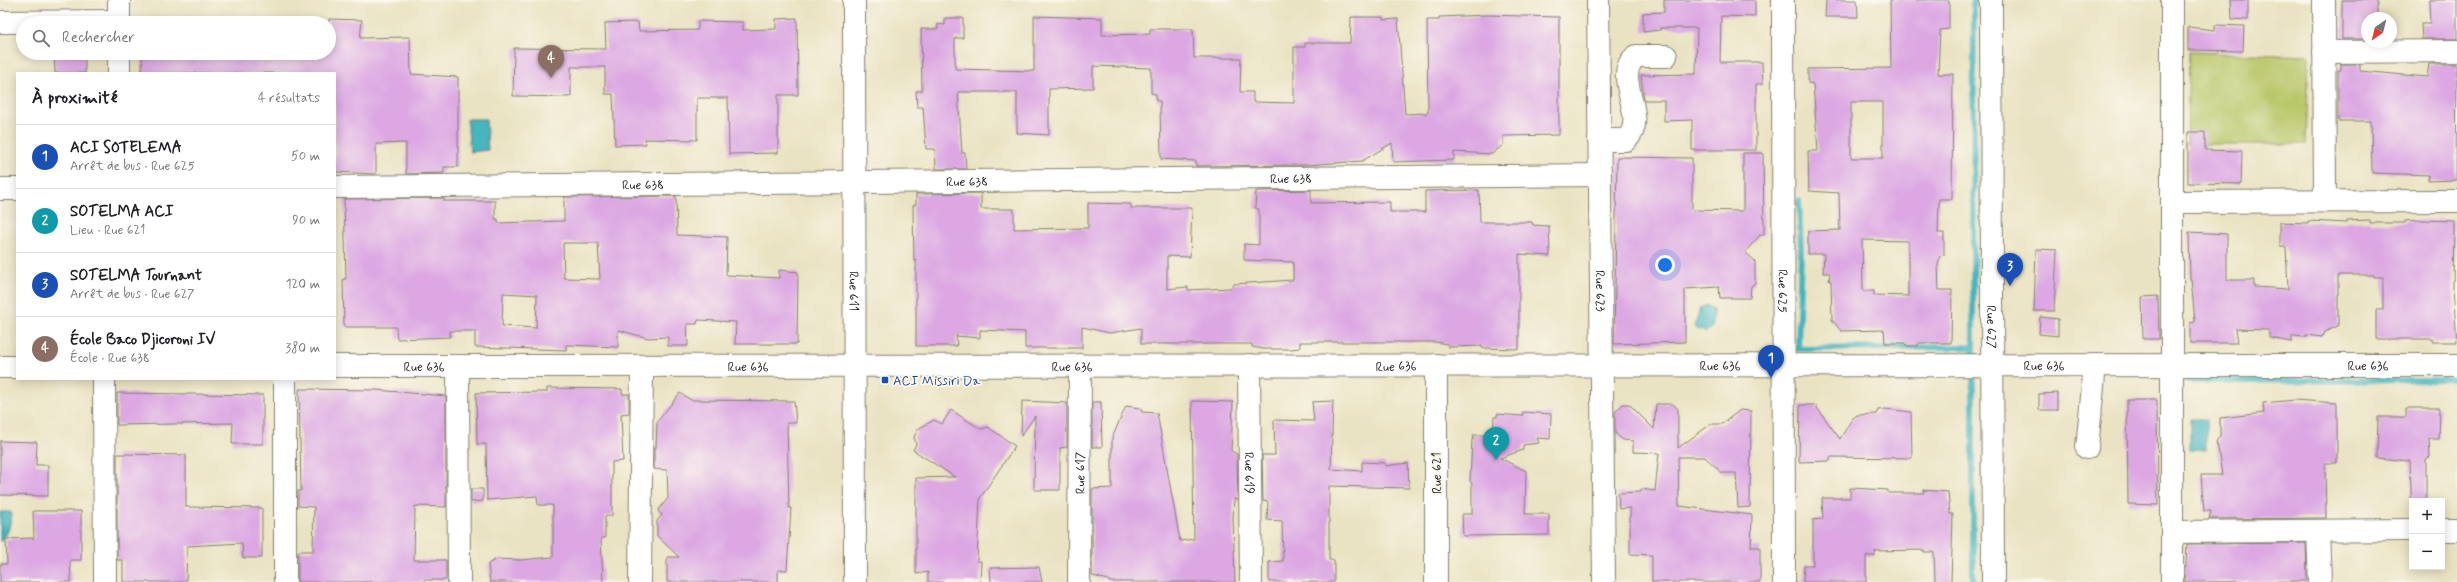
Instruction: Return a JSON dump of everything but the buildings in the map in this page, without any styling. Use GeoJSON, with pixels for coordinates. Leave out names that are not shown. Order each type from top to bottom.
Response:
{"type":"FeatureCollection","features":[{"type":"Feature","properties":{"kind":"street"},"geometry":{"type":"LineString","coordinates":[[118,0],[119,16]]}},
{"type":"Feature","properties":{"kind":"street","name":"Rue 611"},"geometry":{"type":"LineString","coordinates":[[854,0],[855,582]]}},
{"type":"Feature","properties":{"kind":"street","name":"Rue 623"},"geometry":{"type":"LineString","coordinates":[[1598,0],[1604,582]]}},
{"type":"Feature","properties":{"kind":"street","name":"Rue 625"},"geometry":{"type":"LineString","coordinates":[[1783,0],[1784,582]]}},
{"type":"Feature","properties":{"kind":"street","name":"Rue 627"},"geometry":{"type":"LineString","coordinates":[[1991,0],[1993,582]]}},
{"type":"Feature","properties":{"kind":"street"},"geometry":{"type":"LineString","coordinates":[[2172,0],[2172,582]]}},
{"type":"Feature","properties":{"kind":"street"},"geometry":{"type":"LineString","coordinates":[[2324,0],[2325,201]]}},
{"type":"Feature","properties":{"kind":"street"},"geometry":{"type":"LineString","coordinates":[[0,22],[16,22]]}},
{"type":"Feature","properties":{"kind":"street"},"geometry":{"type":"LineString","coordinates":[[2324,52],[2457,51]]}},
{"type":"Feature","properties":{"kind":"street"},"geometry":{"type":"LineString","coordinates":[[1599,140],[1626,140],[1632,134],[1635,125],[1626,71],[1629,62],[1636,56],[1666,56]]}},
{"type":"Feature","properties":{"kind":"street"},"geometry":{"type":"LineString","coordinates":[[119,60],[119,72]]}},
{"type":"Feature","properties":{"kind":"street","name":"Rue 638"},"geometry":{"type":"LineString","coordinates":[[336,186],[1600,175]]}},
{"type":"Feature","properties":{"kind":"street"},"geometry":{"type":"LineString","coordinates":[[0,189],[16,189]]}},
{"type":"Feature","properties":{"kind":"street"},"geometry":{"type":"LineString","coordinates":[[2173,202],[2457,201]]}},
{"type":"Feature","properties":{"kind":"street","name":"Rue 636"},"geometry":{"type":"LineString","coordinates":[[336,366],[1783,364],[2457,365]]}},
{"type":"Feature","properties":{"kind":"street"},"geometry":{"type":"LineString","coordinates":[[2087,448],[2095,364]]}},
{"type":"Feature","properties":{"kind":"street","name":"Rue 617"},"geometry":{"type":"LineString","coordinates":[[1079,582],[1080,365]]}},
{"type":"Feature","properties":{"kind":"street","name":"Rue 619"},"geometry":{"type":"LineString","coordinates":[[1249,365],[1251,582]]}},
{"type":"Feature","properties":{"kind":"street","name":"Rue 621"},"geometry":{"type":"LineString","coordinates":[[1436,365],[1436,582]]}},
{"type":"Feature","properties":{"kind":"street"},"geometry":{"type":"LineString","coordinates":[[458,366],[459,582]]}},
{"type":"Feature","properties":{"kind":"street"},"geometry":{"type":"LineString","coordinates":[[640,582],[642,366]]}},
{"type":"Feature","properties":{"kind":"street"},"geometry":{"type":"LineString","coordinates":[[0,367],[16,367]]}},
{"type":"Feature","properties":{"kind":"street"},"geometry":{"type":"LineString","coordinates":[[104,380],[106,582]]}},
{"type":"Feature","properties":{"kind":"street"},"geometry":{"type":"LineString","coordinates":[[285,380],[285,582]]}},
{"type":"Feature","properties":{"kind":"street"},"geometry":{"type":"LineString","coordinates":[[2173,532],[2409,530]]}},
{"type":"Feature","properties":{"kind":"street"},"geometry":{"type":"LineString","coordinates":[[2445,530],[2457,530]]}},
{"type":"Feature","properties":{"kind":"street"},"geometry":{"type":"LineString","coordinates":[[2318,531],[2320,582]]}},
{"type":"Feature","properties":{"kind":"green space"},"geometry":{"type":"Polygon","coordinates":[[[2189,52],[2309,56],[2306,144],[2187,144],[2189,52]]]}},
{"type":"Feature","properties":{"kind":"water"},"geometry":{"type":"Polygon","coordinates":[[[467,119],[486,119],[488,150],[470,152],[467,119]]]}},
{"type":"Feature","properties":{"kind":"water"},"geometry":{"type":"Polygon","coordinates":[[[1707,305],[1713,309],[1712,327],[1706,332],[1702,329],[1698,330],[1694,327],[1700,308],[1707,305]]]}},
{"type":"Feature","properties":{"kind":"water"},"geometry":{"type":"Polygon","coordinates":[[[2190,419],[2206,419],[2206,450],[2190,449],[2190,419]]]}},
{"type":"Feature","properties":{"kind":"water"},"geometry":{"type":"Polygon","coordinates":[[[0,512],[11,512],[11,521],[6,536],[0,542],[0,512]]]}},
{"type":"Feature","properties":{"kind":"waterway"},"geometry":{"type":"LineString","coordinates":[[1973,347],[1974,0]]}},
{"type":"Feature","properties":{"kind":"waterway"},"geometry":{"type":"LineString","coordinates":[[1799,201],[1801,251],[1798,349],[1973,347],[1973,582]]}},
{"type":"Feature","properties":{"kind":"waterway"},"geometry":{"type":"LineString","coordinates":[[2188,381],[2457,380]]}},
{"type":"Feature","properties":{"kind":"place","name":"École Baco Djicoroni IV"},"geometry":{"type":"Point","coordinates":[551,78]}},
{"type":"Feature","properties":{"kind":"place","name":"SOTELMA Tournant"},"geometry":{"type":"Point","coordinates":[2010,286]}},
{"type":"Feature","properties":{"kind":"place","name":"ACI SOTELEMA"},"geometry":{"type":"Point","coordinates":[1771,378]}},
{"type":"Feature","properties":{"kind":"place","name":"ACI Missiri Da"},"geometry":{"type":"Point","coordinates":[885,380]}},
{"type":"Feature","properties":{"kind":"place","name":"SOTELMA ACI"},"geometry":{"type":"Point","coordinates":[1496,460]}}]}
